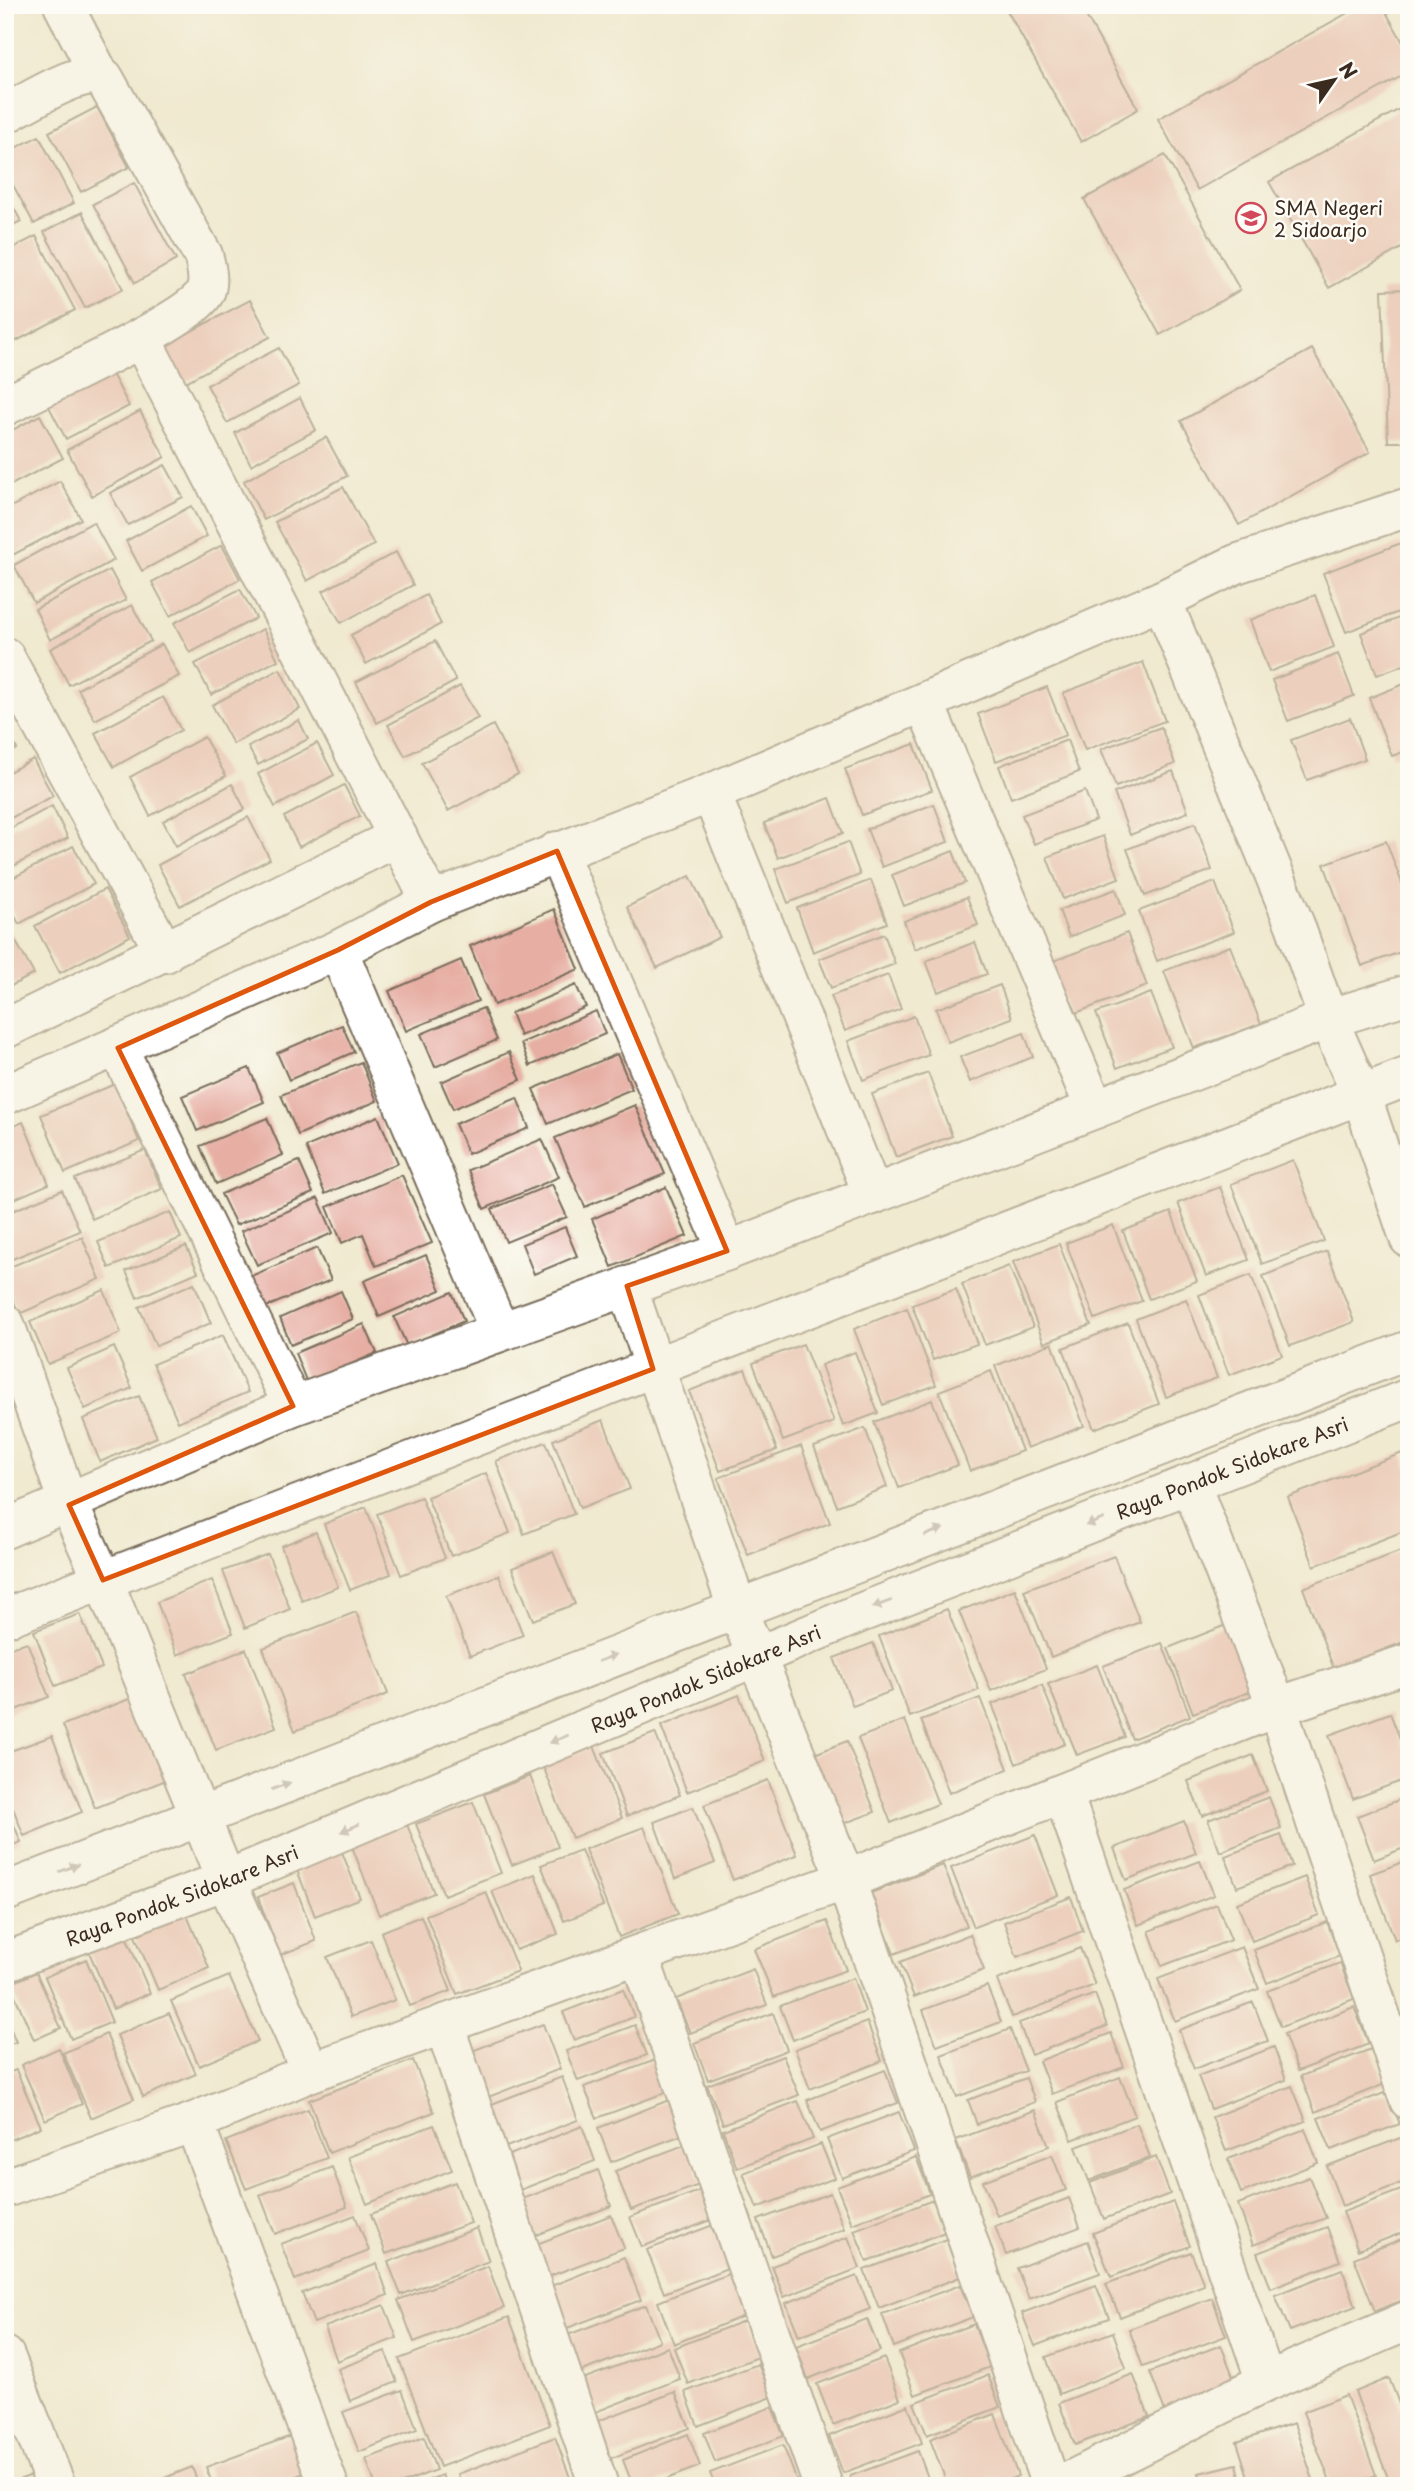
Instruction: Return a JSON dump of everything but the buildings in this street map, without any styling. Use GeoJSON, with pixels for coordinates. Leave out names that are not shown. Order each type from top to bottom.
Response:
{"type":"FeatureCollection","features":[{"type":"Feature","properties":{"kind":"street"},"geometry":{"type":"LineString","coordinates":[[5,406],[141,338],[197,302],[206,291],[206,265],[109,83],[99,74],[62,5]]}},
{"type":"Feature","properties":{"kind":"street"},"geometry":{"type":"LineString","coordinates":[[5,114],[83,74],[99,74]]}},
{"type":"Feature","properties":{"kind":"street"},"geometry":{"type":"LineString","coordinates":[[141,338],[432,902]]}},
{"type":"Feature","properties":{"kind":"street"},"geometry":{"type":"LineString","coordinates":[[5,1095],[338,950],[432,902],[711,793],[1163,600],[1236,564],[1409,507]]}},
{"type":"Feature","properties":{"kind":"street"},"geometry":{"type":"LineString","coordinates":[[1163,600],[1295,925],[1328,1019],[1361,1094],[1409,1238]]}},
{"type":"Feature","properties":{"kind":"street"},"geometry":{"type":"LineString","coordinates":[[5,657],[165,953]]}},
{"type":"Feature","properties":{"kind":"street"},"geometry":{"type":"LineString","coordinates":[[923,702],[1095,1109]]}},
{"type":"Feature","properties":{"kind":"street"},"geometry":{"type":"LineString","coordinates":[[711,793],[873,1195]]}},
{"type":"Feature","properties":{"kind":"street"},"geometry":{"type":"LineString","coordinates":[[5,1029],[398,837]]}},
{"type":"Feature","properties":{"kind":"street"},"geometry":{"type":"LineString","coordinates":[[557,851],[727,1251]]}},
{"type":"Feature","properties":{"kind":"street"},"geometry":{"type":"LineString","coordinates":[[338,950],[499,1330]]}},
{"type":"Feature","properties":{"kind":"street"},"geometry":{"type":"LineString","coordinates":[[5,1529],[69,1505],[293,1406],[499,1330],[727,1251],[1328,1019],[1409,994]]}},
{"type":"Feature","properties":{"kind":"street"},"geometry":{"type":"LineString","coordinates":[[118,1048],[293,1406]]}},
{"type":"Feature","properties":{"kind":"street"},"geometry":{"type":"LineString","coordinates":[[5,1618],[1409,1076]]}},
{"type":"Feature","properties":{"kind":"street"},"geometry":{"type":"LineString","coordinates":[[627,1286],[653,1369],[737,1608],[846,1880],[1052,2486]]}},
{"type":"Feature","properties":{"kind":"street"},"geometry":{"type":"LineString","coordinates":[[5,1324],[69,1505],[103,1580],[226,1880],[311,2072]]}},
{"type":"Feature","properties":{"kind":"street"},"geometry":{"type":"LineString","coordinates":[[5,1892],[1409,1350]]}},
{"type":"Feature","properties":{"kind":"street","name":"Raya Pondok Sidokare Asri"},"geometry":{"type":"LineString","coordinates":[[5,1962],[226,1880],[757,1656],[1409,1398]]}},
{"type":"Feature","properties":{"kind":"street"},"geometry":{"type":"LineString","coordinates":[[1191,1485],[1277,1707],[1409,2100]]}},
{"type":"Feature","properties":{"kind":"street"},"geometry":{"type":"LineString","coordinates":[[5,2188],[194,2122],[311,2072],[846,1880],[1277,1707],[1409,1662]]}},
{"type":"Feature","properties":{"kind":"street"},"geometry":{"type":"LineString","coordinates":[[1063,1793],[1266,2382]]}},
{"type":"Feature","properties":{"kind":"street"},"geometry":{"type":"LineString","coordinates":[[639,1955],[823,2486]]}},
{"type":"Feature","properties":{"kind":"street"},"geometry":{"type":"LineString","coordinates":[[444,2024],[599,2486]]}},
{"type":"Feature","properties":{"kind":"street"},"geometry":{"type":"LineString","coordinates":[[194,2122],[329,2486]]}},
{"type":"Feature","properties":{"kind":"street"},"geometry":{"type":"LineString","coordinates":[[1060,2486],[1266,2382],[1409,2320]]}},
{"type":"Feature","properties":{"kind":"street"},"geometry":{"type":"LineString","coordinates":[[5,2356],[18,2428],[55,2486]]}},
{"type":"Feature","properties":{"kind":"highlighted area"},"geometry":{"type":"Polygon","coordinates":[[[557,851],[727,1251],[627,1286],[653,1369],[103,1580],[69,1505],[293,1406],[118,1048],[338,950],[431,902],[557,851]]]}},
{"type":"Feature","properties":{"kind":"place","name":"SMA Negeri 2 Sidoarjo"},"geometry":{"type":"Point","coordinates":[1251,218]}}]}
